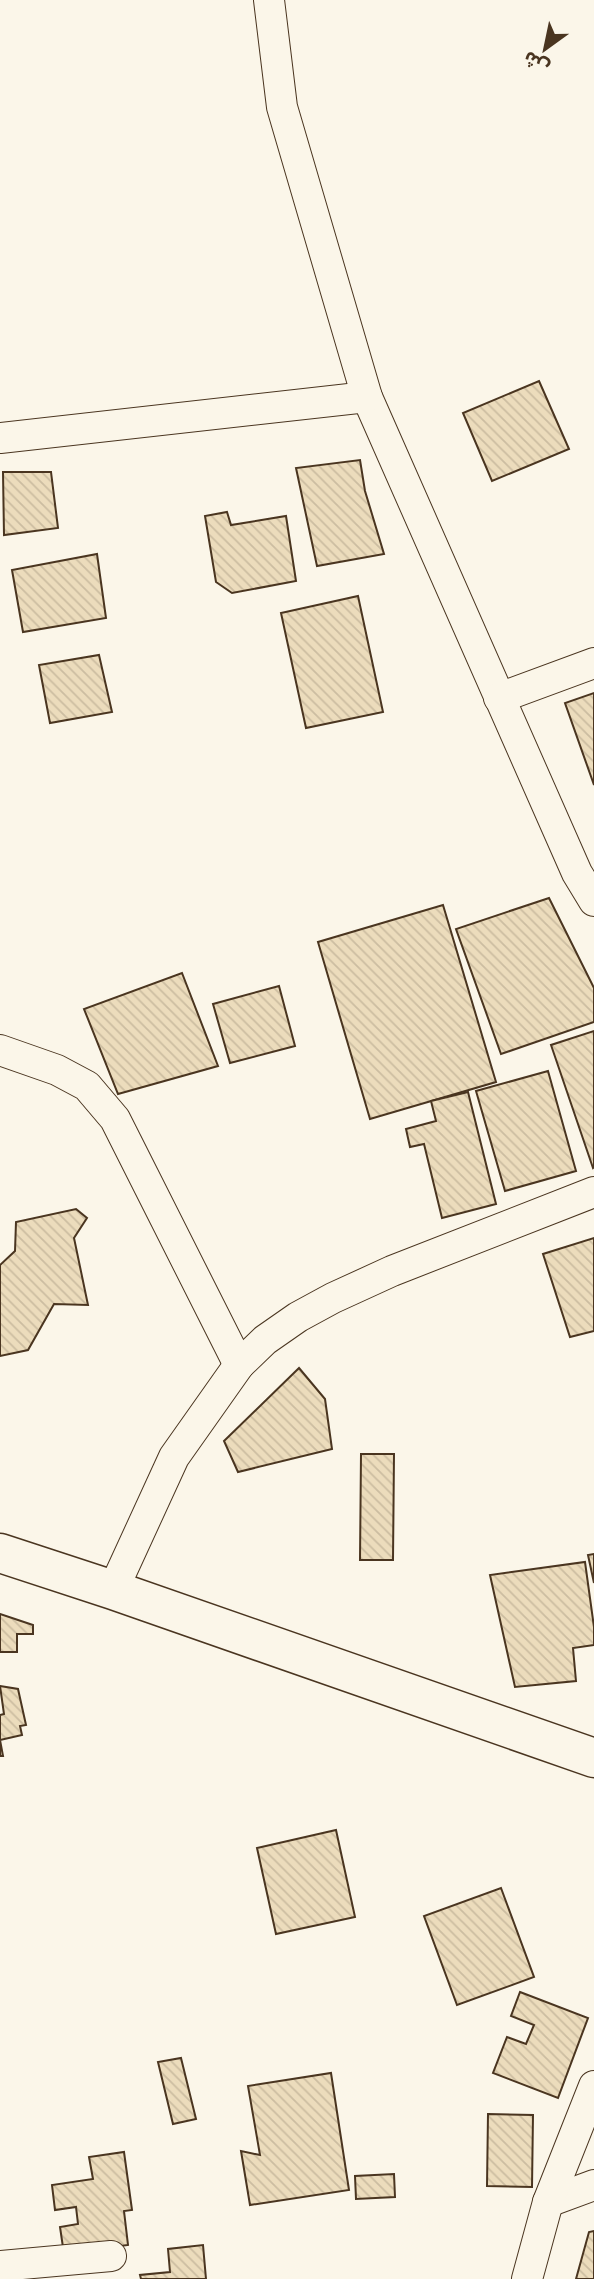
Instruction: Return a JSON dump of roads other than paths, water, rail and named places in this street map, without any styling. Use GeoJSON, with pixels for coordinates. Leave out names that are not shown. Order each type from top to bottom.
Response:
{"type":"FeatureCollection","features":[{"type":"Feature","properties":{"kind":"main road"},"geometry":{"type":"LineString","coordinates":[[0,1553],[594,1758]]}},
{"type":"Feature","properties":{"kind":"street"},"geometry":{"type":"LineString","coordinates":[[269,0],[282,107],[367,397],[577,873],[594,901]]}},
{"type":"Feature","properties":{"kind":"street"},"geometry":{"type":"LineString","coordinates":[[0,438],[367,397]]}},
{"type":"Feature","properties":{"kind":"street"},"geometry":{"type":"LineString","coordinates":[[499,698],[594,663]]}},
{"type":"Feature","properties":{"kind":"street"},"geometry":{"type":"LineString","coordinates":[[0,1050],[57,1070],[87,1086],[115,1119],[239,1364]]}},
{"type":"Feature","properties":{"kind":"street"},"geometry":{"type":"LineString","coordinates":[[113,1590],[174,1457],[239,1364],[265,1340],[298,1317],[392,1271],[594,1192]]}},
{"type":"Feature","properties":{"kind":"street"},"geometry":{"type":"LineString","coordinates":[[527,2279],[548,2202],[594,2086]]}},
{"type":"Feature","properties":{"kind":"street"},"geometry":{"type":"LineString","coordinates":[[548,2202],[594,2185]]}},
{"type":"Feature","properties":{"kind":"street"},"geometry":{"type":"LineString","coordinates":[[0,2266],[110,2256]]}}]}
